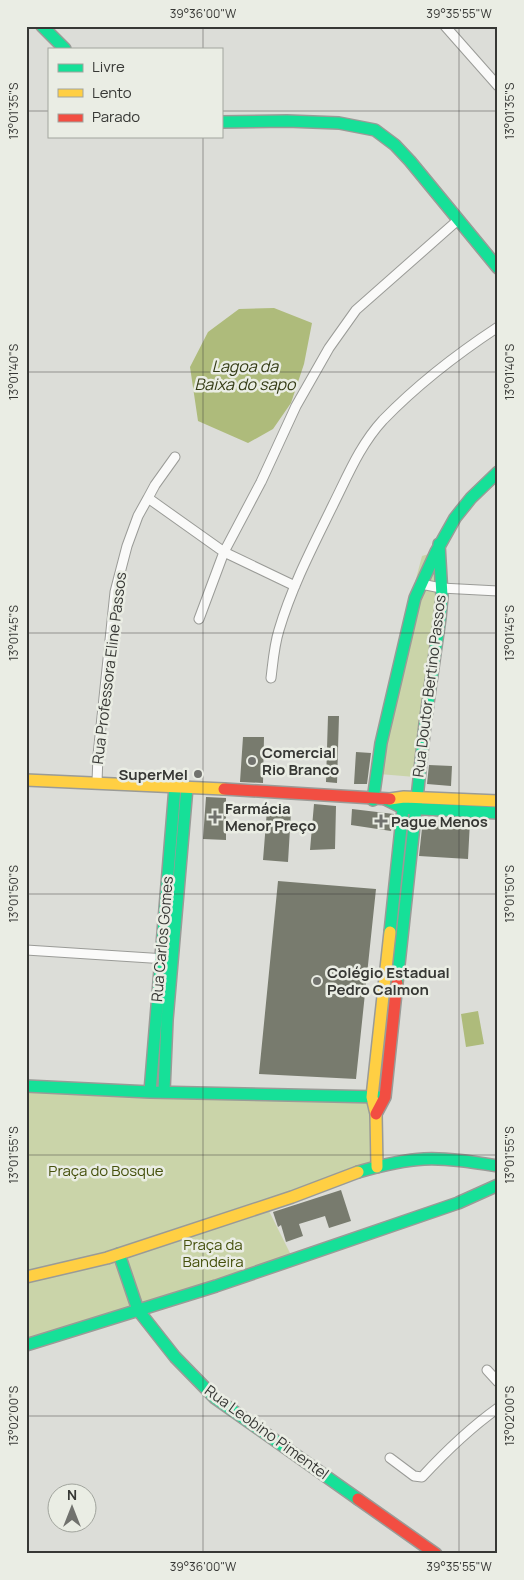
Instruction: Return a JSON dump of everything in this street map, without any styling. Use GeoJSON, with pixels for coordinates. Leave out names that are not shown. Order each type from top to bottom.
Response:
{"type":"FeatureCollection","features":[{"type":"Feature","properties":{"kind":"street"},"geometry":{"type":"LineString","coordinates":[[42,26],[63,48]]}},
{"type":"Feature","properties":{"kind":"street"},"geometry":{"type":"LineString","coordinates":[[444,26],[498,86]]}},
{"type":"Feature","properties":{"kind":"street"},"geometry":{"type":"LineString","coordinates":[[222,122],[287,121],[338,123],[375,130],[395,145],[405,156],[498,268]]}},
{"type":"Feature","properties":{"kind":"street"},"geometry":{"type":"LineString","coordinates":[[199,619],[224,552],[261,482],[296,406],[329,348],[356,310],[458,220]]}},
{"type":"Feature","properties":{"kind":"street"},"geometry":{"type":"LineString","coordinates":[[271,678],[279,630],[294,586],[361,448],[383,421],[410,395],[465,349],[498,327]]}},
{"type":"Feature","properties":{"kind":"street","name":"Rua Professora Eline Passos"},"geometry":{"type":"LineString","coordinates":[[97,782],[98,755],[115,592],[127,546],[138,516],[155,484],[175,457]]}},
{"type":"Feature","properties":{"kind":"street","name":"Rua Doutor Bertino Passos"},"geometry":{"type":"LineString","coordinates":[[373,800],[392,689],[415,598],[439,544],[462,508],[498,472]]}},
{"type":"Feature","properties":{"kind":"street"},"geometry":{"type":"LineString","coordinates":[[148,498],[224,552],[294,586]]}},
{"type":"Feature","properties":{"kind":"street","name":"Rua Doutor Bertino Passos"},"geometry":{"type":"LineString","coordinates":[[385,1097],[416,804],[440,618],[439,544]]}},
{"type":"Feature","properties":{"kind":"street"},"geometry":{"type":"LineString","coordinates":[[421,584],[441,588],[498,591]]}},
{"type":"Feature","properties":{"kind":"street"},"geometry":{"type":"LineString","coordinates":[[26,780],[97,782],[387,800],[498,813]]}},
{"type":"Feature","properties":{"kind":"street","name":"Rua Carlos Gomes"},"geometry":{"type":"LineString","coordinates":[[150,1092],[173,960],[177,829],[175,787]]}},
{"type":"Feature","properties":{"kind":"street","name":"Rua Carlos Gomes"},"geometry":{"type":"LineString","coordinates":[[164,1092],[161,958],[177,829],[187,787]]}},
{"type":"Feature","properties":{"kind":"street"},"geometry":{"type":"LineString","coordinates":[[416,804],[498,801]]}},
{"type":"Feature","properties":{"kind":"street"},"geometry":{"type":"LineString","coordinates":[[377,1167],[376,1114],[372,1097],[404,803]]}},
{"type":"Feature","properties":{"kind":"street"},"geometry":{"type":"LineString","coordinates":[[26,950],[173,960]]}},
{"type":"Feature","properties":{"kind":"street"},"geometry":{"type":"LineString","coordinates":[[26,1086],[150,1092],[385,1097],[376,1114]]}},
{"type":"Feature","properties":{"kind":"street"},"geometry":{"type":"LineString","coordinates":[[29,1273],[119,1254],[292,1197],[354,1173],[377,1167],[422,1159],[461,1160],[498,1166]]}},
{"type":"Feature","properties":{"kind":"street"},"geometry":{"type":"LineString","coordinates":[[26,1345],[216,1286],[458,1203],[498,1185]]}},
{"type":"Feature","properties":{"kind":"street","name":"Rua Leobino Pimentel"},"geometry":{"type":"LineString","coordinates":[[119,1254],[138,1310],[175,1357],[215,1398],[436,1554]]}},
{"type":"Feature","properties":{"kind":"street"},"geometry":{"type":"LineString","coordinates":[[487,1370],[498,1382]]}},
{"type":"Feature","properties":{"kind":"street"},"geometry":{"type":"LineString","coordinates":[[390,1458],[414,1476],[422,1477],[455,1442],[498,1408]]}},
{"type":"Feature","properties":{"kind":"green space"},"geometry":{"type":"Polygon","coordinates":[[[439,551],[442,596],[415,777],[379,774],[413,590],[422,556],[439,551]]]}},
{"type":"Feature","properties":{"kind":"green space","name":"Praça do Bosque"},"geometry":{"type":"Polygon","coordinates":[[[26,1086],[372,1097],[377,1167],[266,1205],[293,1259],[26,1343],[26,1086]]]}},
{"type":"Feature","properties":{"kind":"water","name":"Lagoa da Baixa do sapo"},"geometry":{"type":"Polygon","coordinates":[[[274,308],[312,323],[304,364],[291,403],[273,429],[248,443],[198,421],[190,367],[208,332],[239,309],[274,308]]]}},
{"type":"Feature","properties":{"kind":"water"},"geometry":{"type":"Polygon","coordinates":[[[478,1011],[484,1044],[466,1047],[461,1014],[478,1011]]]}},
{"type":"Feature","properties":{"kind":"building"},"geometry":{"type":"Polygon","coordinates":[[[328,716],[339,716],[337,783],[326,782],[328,716]]]}},
{"type":"Feature","properties":{"kind":"building","name":"Comercial Rio Branco"},"geometry":{"type":"Polygon","coordinates":[[[243,737],[264,737],[263,783],[240,782],[243,737]]]}},
{"type":"Feature","properties":{"kind":"building"},"geometry":{"type":"Polygon","coordinates":[[[356,752],[371,753],[367,784],[354,784],[356,752]]]}},
{"type":"Feature","properties":{"kind":"building"},"geometry":{"type":"Polygon","coordinates":[[[429,765],[452,766],[451,786],[427,784],[429,765]]]}},
{"type":"Feature","properties":{"kind":"building","name":"Farmácia Menor Preço"},"geometry":{"type":"Polygon","coordinates":[[[206,797],[226,798],[226,840],[203,839],[206,797]]]}},
{"type":"Feature","properties":{"kind":"building"},"geometry":{"type":"Polygon","coordinates":[[[314,804],[336,806],[335,849],[310,850],[314,804]]]}},
{"type":"Feature","properties":{"kind":"building"},"geometry":{"type":"Polygon","coordinates":[[[352,809],[394,814],[391,831],[351,825],[352,809]]]}},
{"type":"Feature","properties":{"kind":"building"},"geometry":{"type":"Polygon","coordinates":[[[267,810],[291,812],[288,862],[263,860],[267,810]]]}},
{"type":"Feature","properties":{"kind":"building"},"geometry":{"type":"Polygon","coordinates":[[[423,819],[470,821],[468,859],[419,856],[423,819]]]}},
{"type":"Feature","properties":{"kind":"building","name":"Colégio Estadual Pedro Calmon"},"geometry":{"type":"Polygon","coordinates":[[[278,881],[376,889],[356,1079],[259,1074],[278,881]]]}},
{"type":"Feature","properties":{"kind":"building"},"geometry":{"type":"Polygon","coordinates":[[[341,1190],[351,1221],[329,1228],[325,1216],[299,1224],[303,1236],[286,1242],[281,1225],[278,1227],[273,1212],[341,1190]]]}},
{"type":"Feature","properties":{"kind":"traffic: fast"},"geometry":{"type":"LineString","coordinates":[[42,26],[64,48]]}},
{"type":"Feature","properties":{"kind":"traffic: fast"},"geometry":{"type":"LineString","coordinates":[[222,122],[287,121],[339,123],[375,130],[395,145],[410,161],[498,268]]}},
{"type":"Feature","properties":{"kind":"traffic: fast"},"geometry":{"type":"LineString","coordinates":[[373,800],[381,743],[415,598],[436,552],[455,518],[471,498],[498,472]]}},
{"type":"Feature","properties":{"kind":"traffic: fast"},"geometry":{"type":"LineString","coordinates":[[397,983],[425,724],[440,618],[442,596],[439,544]]}},
{"type":"Feature","properties":{"kind":"traffic: fast"},"geometry":{"type":"LineString","coordinates":[[150,1092],[175,787]]}},
{"type":"Feature","properties":{"kind":"traffic: fast"},"geometry":{"type":"LineString","coordinates":[[164,1091],[167,1020],[187,787]]}},
{"type":"Feature","properties":{"kind":"traffic: fast"},"geometry":{"type":"LineString","coordinates":[[390,932],[404,799]]}},
{"type":"Feature","properties":{"kind":"traffic: fast"},"geometry":{"type":"LineString","coordinates":[[387,800],[403,808],[498,813]]}},
{"type":"Feature","properties":{"kind":"traffic: fast"},"geometry":{"type":"LineString","coordinates":[[26,1086],[150,1092],[380,1097]]}},
{"type":"Feature","properties":{"kind":"traffic: fast"},"geometry":{"type":"LineString","coordinates":[[358,1172],[399,1162],[424,1159],[452,1160],[498,1166]]}},
{"type":"Feature","properties":{"kind":"traffic: fast"},"geometry":{"type":"LineString","coordinates":[[26,1345],[216,1286],[458,1203],[498,1185]]}},
{"type":"Feature","properties":{"kind":"traffic: fast"},"geometry":{"type":"LineString","coordinates":[[119,1254],[138,1310],[175,1357],[215,1398],[358,1499]]}},
{"type":"Feature","properties":{"kind":"traffic: slow"},"geometry":{"type":"LineString","coordinates":[[26,780],[224,789]]}},
{"type":"Feature","properties":{"kind":"traffic: slow"},"geometry":{"type":"LineString","coordinates":[[390,799],[404,797],[498,801]]}},
{"type":"Feature","properties":{"kind":"traffic: slow"},"geometry":{"type":"LineString","coordinates":[[377,1167],[376,1114],[372,1097],[390,932]]}},
{"type":"Feature","properties":{"kind":"traffic: slow"},"geometry":{"type":"LineString","coordinates":[[26,1277],[107,1258],[292,1197],[358,1172]]}},
{"type":"Feature","properties":{"kind":"traffic: jam"},"geometry":{"type":"LineString","coordinates":[[224,789],[390,799]]}},
{"type":"Feature","properties":{"kind":"traffic: jam"},"geometry":{"type":"LineString","coordinates":[[376,1114],[385,1097],[397,983]]}},
{"type":"Feature","properties":{"kind":"traffic: jam"},"geometry":{"type":"LineString","coordinates":[[358,1499],[436,1554]]}},
{"type":"Feature","properties":{"kind":"place","name":"Comercial Rio Branco"},"geometry":{"type":"Point","coordinates":[252,761]}},
{"type":"Feature","properties":{"kind":"place","name":"SuperMel"},"geometry":{"type":"Point","coordinates":[198,774]}},
{"type":"Feature","properties":{"kind":"place","name":"Farmácia Menor Preço"},"geometry":{"type":"Point","coordinates":[215,817]}},
{"type":"Feature","properties":{"kind":"place","name":"Pague Menos"},"geometry":{"type":"Point","coordinates":[381,821]}},
{"type":"Feature","properties":{"kind":"place","name":"Colégio Estadual Pedro Calmon"},"geometry":{"type":"Point","coordinates":[317,981]}},
{"type":"Feature","properties":{"kind":"park label","name":"Praça da Bandeira"},"geometry":{"type":"Point","coordinates":[213,1252]}}]}
